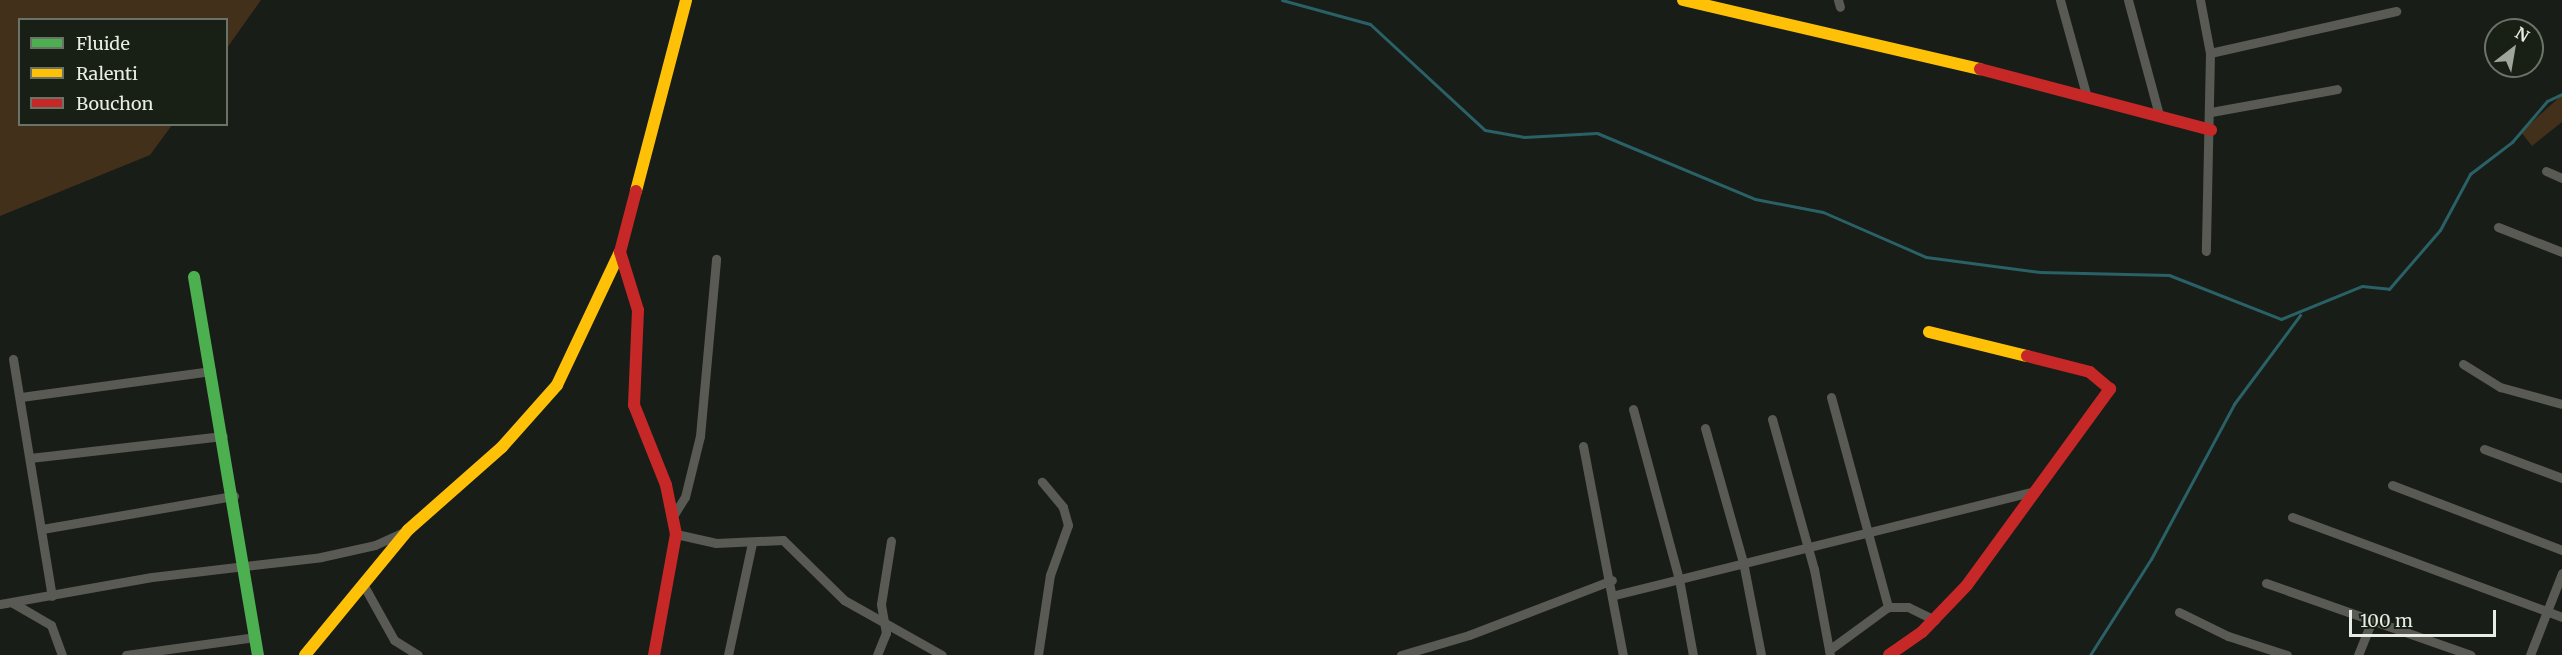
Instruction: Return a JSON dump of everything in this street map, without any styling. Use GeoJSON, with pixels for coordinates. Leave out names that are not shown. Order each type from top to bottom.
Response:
{"type":"FeatureCollection","features":[{"type":"Feature","properties":{"kind":"street"},"geometry":{"type":"LineString","coordinates":[[305,655],[408,530],[502,447],[557,385],[620,252],[686,0]]}},
{"type":"Feature","properties":{"kind":"street"},"geometry":{"type":"LineString","coordinates":[[1683,0],[2086,94],[2211,130]]}},
{"type":"Feature","properties":{"kind":"street"},"geometry":{"type":"LineString","coordinates":[[2060,0],[2086,94]]}},
{"type":"Feature","properties":{"kind":"street"},"geometry":{"type":"LineString","coordinates":[[2128,0],[2159,115]]}},
{"type":"Feature","properties":{"kind":"street"},"geometry":{"type":"LineString","coordinates":[[2200,0],[2211,53],[2211,130],[2206,251]]}},
{"type":"Feature","properties":{"kind":"street"},"geometry":{"type":"LineString","coordinates":[[2211,53],[2396,11]]}},
{"type":"Feature","properties":{"kind":"street"},"geometry":{"type":"LineString","coordinates":[[2211,112],[2337,89]]}},
{"type":"Feature","properties":{"kind":"street"},"geometry":{"type":"LineString","coordinates":[[2546,171],[2562,177]]}},
{"type":"Feature","properties":{"kind":"street"},"geometry":{"type":"LineString","coordinates":[[2498,227],[2562,252]]}},
{"type":"Feature","properties":{"kind":"street"},"geometry":{"type":"LineString","coordinates":[[620,252],[638,310],[634,405],[673,516],[676,534],[654,655]]}},
{"type":"Feature","properties":{"kind":"street"},"geometry":{"type":"LineString","coordinates":[[673,516],[685,497],[700,436],[716,259]]}},
{"type":"Feature","properties":{"kind":"street"},"geometry":{"type":"LineString","coordinates":[[194,277],[234,496],[258,655]]}},
{"type":"Feature","properties":{"kind":"street"},"geometry":{"type":"LineString","coordinates":[[1889,655],[1935,620],[2109,396],[2108,384],[2090,372],[1929,332]]}},
{"type":"Feature","properties":{"kind":"street"},"geometry":{"type":"LineString","coordinates":[[13,359],[52,596]]}},
{"type":"Feature","properties":{"kind":"street"},"geometry":{"type":"LineString","coordinates":[[2463,364],[2500,387],[2562,404]]}},
{"type":"Feature","properties":{"kind":"street"},"geometry":{"type":"LineString","coordinates":[[21,397],[211,371]]}},
{"type":"Feature","properties":{"kind":"street"},"geometry":{"type":"LineString","coordinates":[[1832,397],[1888,607]]}},
{"type":"Feature","properties":{"kind":"street"},"geometry":{"type":"LineString","coordinates":[[1633,408],[1679,579],[1693,655]]}},
{"type":"Feature","properties":{"kind":"street"},"geometry":{"type":"LineString","coordinates":[[1772,419],[1807,545],[1830,653],[1888,607],[1908,607],[1935,620]]}},
{"type":"Feature","properties":{"kind":"street"},"geometry":{"type":"LineString","coordinates":[[1705,428],[1743,562],[1761,655]]}},
{"type":"Feature","properties":{"kind":"street"},"geometry":{"type":"LineString","coordinates":[[30,458],[223,436]]}},
{"type":"Feature","properties":{"kind":"street"},"geometry":{"type":"LineString","coordinates":[[1583,446],[1615,595],[1623,655]]}},
{"type":"Feature","properties":{"kind":"street"},"geometry":{"type":"LineString","coordinates":[[2484,448],[2562,478]]}},
{"type":"Feature","properties":{"kind":"street"},"geometry":{"type":"LineString","coordinates":[[1038,655],[1050,575],[1068,525],[1063,507],[1042,482]]}},
{"type":"Feature","properties":{"kind":"street"},"geometry":{"type":"LineString","coordinates":[[2392,485],[2562,550]]}},
{"type":"Feature","properties":{"kind":"street"},"geometry":{"type":"LineString","coordinates":[[1615,595],[1807,545],[2035,491]]}},
{"type":"Feature","properties":{"kind":"street"},"geometry":{"type":"LineString","coordinates":[[42,529],[234,496]]}},
{"type":"Feature","properties":{"kind":"street"},"geometry":{"type":"LineString","coordinates":[[2292,517],[2562,617]]}},
{"type":"Feature","properties":{"kind":"street"},"geometry":{"type":"LineString","coordinates":[[0,604],[375,545],[408,530]]}},
{"type":"Feature","properties":{"kind":"street"},"geometry":{"type":"LineString","coordinates":[[676,534],[716,543],[783,540],[844,600],[883,618],[942,655]]}},
{"type":"Feature","properties":{"kind":"street"},"geometry":{"type":"LineString","coordinates":[[877,655],[886,633],[883,618],[891,541]]}},
{"type":"Feature","properties":{"kind":"street"},"geometry":{"type":"LineString","coordinates":[[728,655],[752,543]]}},
{"type":"Feature","properties":{"kind":"street"},"geometry":{"type":"LineString","coordinates":[[2530,655],[2562,573]]}},
{"type":"Feature","properties":{"kind":"street"},"geometry":{"type":"LineString","coordinates":[[1401,655],[1469,635],[1612,580]]}},
{"type":"Feature","properties":{"kind":"street"},"geometry":{"type":"LineString","coordinates":[[2266,583],[2471,655]]}},
{"type":"Feature","properties":{"kind":"street"},"geometry":{"type":"LineString","coordinates":[[364,586],[394,640],[418,655]]}},
{"type":"Feature","properties":{"kind":"street"},"geometry":{"type":"LineString","coordinates":[[13,603],[51,625],[62,655]]}},
{"type":"Feature","properties":{"kind":"street"},"geometry":{"type":"LineString","coordinates":[[2179,612],[2288,655]]}},
{"type":"Feature","properties":{"kind":"street"},"geometry":{"type":"LineString","coordinates":[[2358,655],[2372,620]]}},
{"type":"Feature","properties":{"kind":"street"},"geometry":{"type":"LineString","coordinates":[[126,655],[256,637]]}},
{"type":"Feature","properties":{"kind":"shaded area"},"geometry":{"type":"Polygon","coordinates":[[[0,0],[261,0],[228,47],[228,18],[18,18],[18,126],[171,126],[150,155],[0,216],[0,0]]]}},
{"type":"Feature","properties":{"kind":"shaded area"},"geometry":{"type":"Polygon","coordinates":[[[2562,95],[2562,122],[2532,146],[2521,132],[2562,95]]]}},
{"type":"Feature","properties":{"kind":"waterway"},"geometry":{"type":"LineString","coordinates":[[1282,0],[1370,24],[1485,130],[1524,137],[1597,133],[1755,199],[1823,212],[1926,257],[2040,272],[2169,275],[2281,319],[2362,286],[2389,289],[2440,230],[2470,174],[2512,142],[2547,101],[2562,94]]}},
{"type":"Feature","properties":{"kind":"waterway"},"geometry":{"type":"LineString","coordinates":[[2090,655],[2151,559],[2234,404],[2300,315]]}},
{"type":"Feature","properties":{"kind":"traffic: fast"},"geometry":{"type":"LineString","coordinates":[[194,277],[258,655]]}},
{"type":"Feature","properties":{"kind":"traffic: slow"},"geometry":{"type":"LineString","coordinates":[[636,191],[686,0]]}},
{"type":"Feature","properties":{"kind":"traffic: slow"},"geometry":{"type":"LineString","coordinates":[[1683,0],[1980,69]]}},
{"type":"Feature","properties":{"kind":"traffic: slow"},"geometry":{"type":"LineString","coordinates":[[305,655],[408,530],[502,447],[557,385],[620,252]]}},
{"type":"Feature","properties":{"kind":"traffic: slow"},"geometry":{"type":"LineString","coordinates":[[1929,332],[2027,356]]}},
{"type":"Feature","properties":{"kind":"traffic: jam"},"geometry":{"type":"LineString","coordinates":[[1980,69],[2211,130]]}},
{"type":"Feature","properties":{"kind":"traffic: jam"},"geometry":{"type":"LineString","coordinates":[[636,191],[620,252],[638,310],[634,405],[666,485],[676,534],[654,655]]}},
{"type":"Feature","properties":{"kind":"traffic: jam"},"geometry":{"type":"LineString","coordinates":[[1889,655],[1922,632],[1967,585],[2110,389],[2090,372],[2027,356]]}}]}
